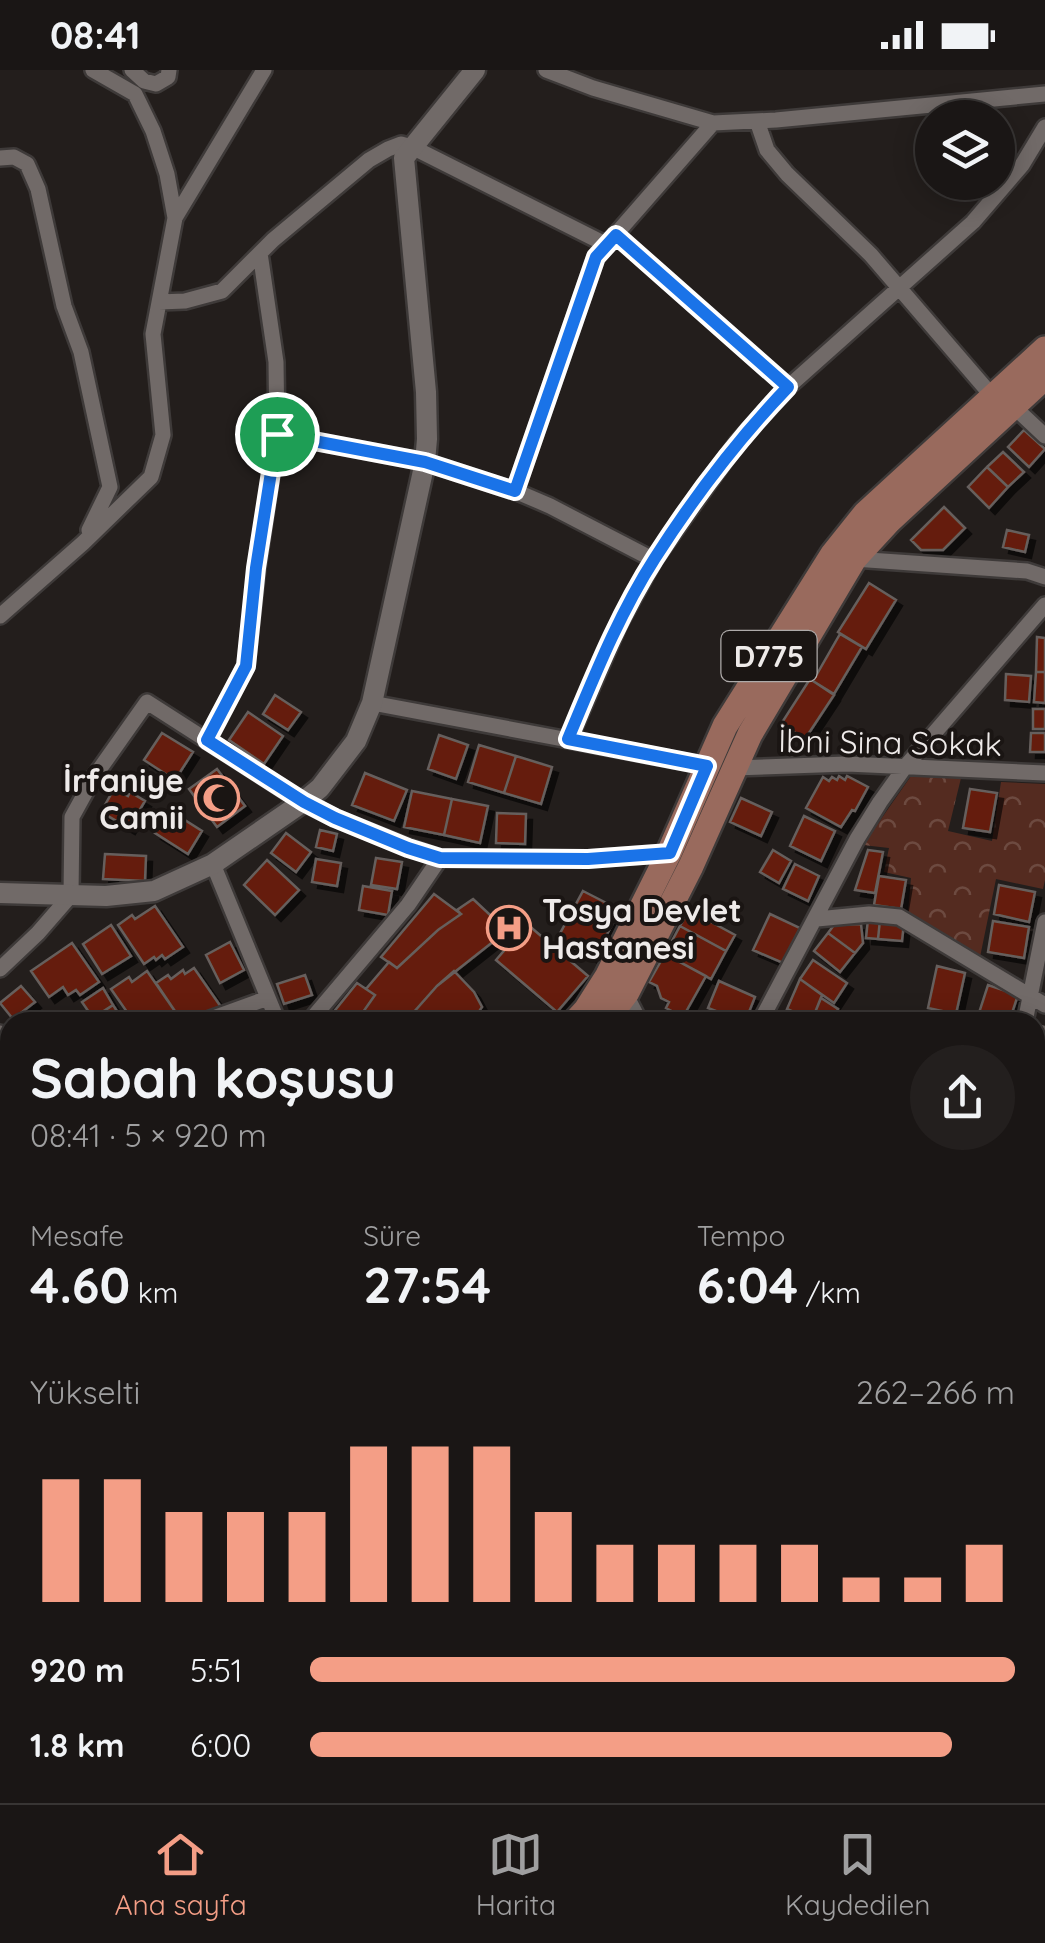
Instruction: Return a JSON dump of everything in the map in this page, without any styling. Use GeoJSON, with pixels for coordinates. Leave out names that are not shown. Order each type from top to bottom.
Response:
{"type":"FeatureCollection","features":[{"type":"Feature","properties":{"kind":"main road","name":"D775"},"geometry":{"type":"LineString","coordinates":[[584,1012],[617,985],[691,866],[750,734],[854,559],[1003,402],[1045,349]]}},
{"type":"Feature","properties":{"kind":"main road","name":"D775"},"geometry":{"type":"LineString","coordinates":[[608,1012],[725,726],[833,554],[864,514],[1003,402],[1045,377]]}},
{"type":"Feature","properties":{"kind":"street"},"geometry":{"type":"LineString","coordinates":[[0,616],[150,477],[164,435],[152,334],[174,218],[167,174],[135,94],[94,70]]}},
{"type":"Feature","properties":{"kind":"street"},"geometry":{"type":"LineString","coordinates":[[132,70],[144,81],[156,84],[168,77],[169,70]]}},
{"type":"Feature","properties":{"kind":"street"},"geometry":{"type":"LineString","coordinates":[[174,218],[264,70]]}},
{"type":"Feature","properties":{"kind":"street"},"geometry":{"type":"LineString","coordinates":[[0,893],[106,896],[154,891],[213,864],[304,802],[346,756],[372,702],[425,462],[426,392],[404,158],[475,70]]}},
{"type":"Feature","properties":{"kind":"street"},"geometry":{"type":"LineString","coordinates":[[546,70],[713,123],[1045,94]]}},
{"type":"Feature","properties":{"kind":"street"},"geometry":{"type":"LineString","coordinates":[[758,121],[766,150],[787,174],[871,256],[1003,402],[1045,436]]}},
{"type":"Feature","properties":{"kind":"street"},"geometry":{"type":"LineString","coordinates":[[515,491],[596,257],[713,123]]}},
{"type":"Feature","properties":{"kind":"street"},"geometry":{"type":"LineString","coordinates":[[568,739],[619,624],[654,560],[736,443],[788,387],[973,222],[1039,150],[1045,126]]}},
{"type":"Feature","properties":{"kind":"street"},"geometry":{"type":"LineString","coordinates":[[159,302],[186,302],[222,292],[260,253],[369,160],[401,144],[611,240],[788,387]]}},
{"type":"Feature","properties":{"kind":"street"},"geometry":{"type":"LineString","coordinates":[[0,158],[14,157],[27,164],[38,189],[64,306],[82,352],[110,487],[83,542]]}},
{"type":"Feature","properties":{"kind":"street"},"geometry":{"type":"LineString","coordinates":[[207,740],[246,666],[256,568],[277,434],[276,362],[260,253]]}},
{"type":"Feature","properties":{"kind":"street"},"geometry":{"type":"LineString","coordinates":[[277,434],[425,462],[515,491],[654,560]]}},
{"type":"Feature","properties":{"kind":"street"},"geometry":{"type":"LineString","coordinates":[[854,559],[1027,572],[1045,577]]}},
{"type":"Feature","properties":{"kind":"street"},"geometry":{"type":"LineString","coordinates":[[765,1012],[857,839],[905,767],[1045,605]]}},
{"type":"Feature","properties":{"kind":"street"},"geometry":{"type":"LineString","coordinates":[[0,970],[71,895],[72,817],[94,777],[146,702],[304,802],[440,858],[588,859],[670,853]]}},
{"type":"Feature","properties":{"kind":"street"},"geometry":{"type":"LineString","coordinates":[[372,702],[707,766]]}},
{"type":"Feature","properties":{"kind":"street","name":"İbni Sina Sokak"},"geometry":{"type":"LineString","coordinates":[[733,768],[808,764],[1045,773]]}},
{"type":"Feature","properties":{"kind":"street"},"geometry":{"type":"LineString","coordinates":[[318,1012],[399,916],[440,858]]}},
{"type":"Feature","properties":{"kind":"street"},"geometry":{"type":"LineString","coordinates":[[213,864],[274,1012]]}},
{"type":"Feature","properties":{"kind":"street"},"geometry":{"type":"LineString","coordinates":[[816,919],[869,914],[899,917],[1045,1005]]}},
{"type":"Feature","properties":{"kind":"street"},"geometry":{"type":"LineString","coordinates":[[1027,1012],[1045,922]]}},
{"type":"Feature","properties":{"kind":"street"},"geometry":{"type":"LineString","coordinates":[[617,985],[634,1012]]}},
{"type":"Feature","properties":{"kind":"street"},"geometry":{"type":"LineString","coordinates":[[230,1012],[268,998]]}},
{"type":"Feature","properties":{"kind":"green space"},"geometry":{"type":"Polygon","coordinates":[[[911,776],[961,778],[948,831],[992,841],[1001,782],[1045,784],[1043,889],[996,879],[980,957],[908,913],[911,878],[884,872],[889,848],[863,845],[911,776]]]}},
{"type":"Feature","properties":{"kind":"building"},"geometry":{"type":"Polygon","coordinates":[[[1024,430],[1045,449],[1029,467],[1008,447],[1024,430]]]}},
{"type":"Feature","properties":{"kind":"building"},"geometry":{"type":"Polygon","coordinates":[[[1003,452],[1024,472],[1008,487],[987,467],[1003,452]]]}},
{"type":"Feature","properties":{"kind":"building"},"geometry":{"type":"Polygon","coordinates":[[[987,467],[1008,487],[989,508],[968,487],[987,467]]]}},
{"type":"Feature","properties":{"kind":"building"},"geometry":{"type":"Polygon","coordinates":[[[944,507],[965,528],[943,550],[921,550],[911,540],[944,507]]]}},
{"type":"Feature","properties":{"kind":"building"},"geometry":{"type":"Polygon","coordinates":[[[1007,530],[1029,535],[1025,552],[1003,547],[1007,530]]]}},
{"type":"Feature","properties":{"kind":"building"},"geometry":{"type":"Polygon","coordinates":[[[869,583],[896,600],[866,649],[838,632],[869,583]]]}},
{"type":"Feature","properties":{"kind":"building"},"geometry":{"type":"Polygon","coordinates":[[[840,634],[862,647],[834,694],[813,681],[840,634]]]}},
{"type":"Feature","properties":{"kind":"building"},"geometry":{"type":"Polygon","coordinates":[[[1037,637],[1045,638],[1045,672],[1036,672],[1037,637]]]}},
{"type":"Feature","properties":{"kind":"building"},"geometry":{"type":"Polygon","coordinates":[[[1036,672],[1045,672],[1045,703],[1034,702],[1036,672]]]}},
{"type":"Feature","properties":{"kind":"building"},"geometry":{"type":"Polygon","coordinates":[[[1006,674],[1031,676],[1029,702],[1005,700],[1006,674]]]}},
{"type":"Feature","properties":{"kind":"building"},"geometry":{"type":"Polygon","coordinates":[[[810,679],[834,695],[805,739],[781,724],[810,679]]]}},
{"type":"Feature","properties":{"kind":"building"},"geometry":{"type":"Polygon","coordinates":[[[275,695],[301,712],[288,730],[263,714],[275,695]]]}},
{"type":"Feature","properties":{"kind":"building"},"geometry":{"type":"Polygon","coordinates":[[[1033,709],[1045,709],[1045,729],[1033,729],[1033,709]]]}},
{"type":"Feature","properties":{"kind":"building"},"geometry":{"type":"Polygon","coordinates":[[[248,712],[283,736],[264,764],[229,740],[248,712]]]}},
{"type":"Feature","properties":{"kind":"building"},"geometry":{"type":"Polygon","coordinates":[[[162,733],[193,752],[175,780],[144,760],[162,733]]]}},
{"type":"Feature","properties":{"kind":"building"},"geometry":{"type":"Polygon","coordinates":[[[1031,733],[1045,733],[1045,752],[1030,752],[1031,733]]]}},
{"type":"Feature","properties":{"kind":"building"},"geometry":{"type":"Polygon","coordinates":[[[439,735],[468,745],[456,779],[428,769],[439,735]]]}},
{"type":"Feature","properties":{"kind":"building"},"geometry":{"type":"Polygon","coordinates":[[[479,745],[516,756],[504,793],[468,782],[479,745]]]}},
{"type":"Feature","properties":{"kind":"building"},"geometry":{"type":"Polygon","coordinates":[[[516,756],[552,767],[541,804],[504,793],[516,756]]]}},
{"type":"Feature","properties":{"kind":"building","name":"İrfaniye Camii"},"geometry":{"type":"Polygon","coordinates":[[[217,769],[245,806],[217,827],[189,789],[217,769]]]}},
{"type":"Feature","properties":{"kind":"building"},"geometry":{"type":"Polygon","coordinates":[[[365,773],[407,790],[394,821],[352,805],[365,773]]]}},
{"type":"Feature","properties":{"kind":"building"},"geometry":{"type":"Polygon","coordinates":[[[839,776],[868,787],[841,827],[806,808],[823,777],[829,781],[839,776]]]}},
{"type":"Feature","properties":{"kind":"building"},"geometry":{"type":"Polygon","coordinates":[[[114,789],[145,801],[129,828],[101,812],[114,789]]]}},
{"type":"Feature","properties":{"kind":"building"},"geometry":{"type":"Polygon","coordinates":[[[970,789],[997,793],[990,832],[963,828],[970,789]]]}},
{"type":"Feature","properties":{"kind":"building"},"geometry":{"type":"Polygon","coordinates":[[[412,791],[452,799],[444,835],[404,827],[412,791]]]}},
{"type":"Feature","properties":{"kind":"building"},"geometry":{"type":"Polygon","coordinates":[[[741,798],[772,812],[761,836],[730,822],[741,798]]]}},
{"type":"Feature","properties":{"kind":"building"},"geometry":{"type":"Polygon","coordinates":[[[452,799],[488,806],[480,843],[444,835],[452,799]]]}},
{"type":"Feature","properties":{"kind":"building"},"geometry":{"type":"Polygon","coordinates":[[[169,810],[202,831],[188,854],[155,833],[169,810]]]}},
{"type":"Feature","properties":{"kind":"building"},"geometry":{"type":"Polygon","coordinates":[[[497,813],[526,814],[525,844],[496,843],[497,813]]]}},
{"type":"Feature","properties":{"kind":"building"},"geometry":{"type":"Polygon","coordinates":[[[804,816],[835,831],[821,861],[790,846],[804,816]]]}},
{"type":"Feature","properties":{"kind":"building"},"geometry":{"type":"Polygon","coordinates":[[[320,830],[337,834],[333,851],[316,847],[320,830]]]}},
{"type":"Feature","properties":{"kind":"building"},"geometry":{"type":"Polygon","coordinates":[[[286,833],[311,852],[296,872],[271,853],[286,833]]]}},
{"type":"Feature","properties":{"kind":"building"},"geometry":{"type":"Polygon","coordinates":[[[773,850],[791,861],[779,883],[760,872],[773,850]]]}},
{"type":"Feature","properties":{"kind":"building"},"geometry":{"type":"Polygon","coordinates":[[[868,850],[883,852],[875,893],[855,890],[868,850]]]}},
{"type":"Feature","properties":{"kind":"building"},"geometry":{"type":"Polygon","coordinates":[[[105,854],[146,856],[145,881],[103,879],[105,854]]]}},
{"type":"Feature","properties":{"kind":"building"},"geometry":{"type":"Polygon","coordinates":[[[376,858],[402,862],[397,889],[371,885],[376,858]]]}},
{"type":"Feature","properties":{"kind":"building"},"geometry":{"type":"Polygon","coordinates":[[[316,859],[341,863],[337,886],[312,882],[316,859]]]}},
{"type":"Feature","properties":{"kind":"building"},"geometry":{"type":"Polygon","coordinates":[[[267,860],[299,890],[275,915],[244,885],[267,860]]]}},
{"type":"Feature","properties":{"kind":"building"},"geometry":{"type":"Polygon","coordinates":[[[795,864],[819,876],[808,901],[783,889],[795,864]]]}},
{"type":"Feature","properties":{"kind":"building"},"geometry":{"type":"Polygon","coordinates":[[[879,876],[906,880],[901,909],[874,905],[879,876]]]}},
{"type":"Feature","properties":{"kind":"building"},"geometry":{"type":"Polygon","coordinates":[[[999,885],[1035,892],[1029,922],[994,914],[999,885]]]}},
{"type":"Feature","properties":{"kind":"building"},"geometry":{"type":"Polygon","coordinates":[[[363,886],[392,891],[388,915],[359,910],[363,886]]]}},
{"type":"Feature","properties":{"kind":"building"},"geometry":{"type":"Polygon","coordinates":[[[583,891],[620,910],[594,958],[557,939],[583,891]]]}},
{"type":"Feature","properties":{"kind":"building"},"geometry":{"type":"Polygon","coordinates":[[[434,894],[461,914],[397,968],[381,957],[434,894]]]}},
{"type":"Feature","properties":{"kind":"building"},"geometry":{"type":"Polygon","coordinates":[[[473,899],[503,927],[490,935],[494,941],[437,986],[414,1012],[363,1012],[375,995],[366,989],[389,962],[397,968],[461,914],[457,910],[473,899]]]}},
{"type":"Feature","properties":{"kind":"building"},"geometry":{"type":"Polygon","coordinates":[[[155,906],[183,947],[165,959],[162,955],[144,964],[118,925],[155,906]]]}},
{"type":"Feature","properties":{"kind":"building"},"geometry":{"type":"Polygon","coordinates":[[[689,910],[735,935],[726,951],[680,926],[689,910]]]}},
{"type":"Feature","properties":{"kind":"building"},"geometry":{"type":"Polygon","coordinates":[[[770,914],[800,928],[783,963],[753,950],[770,914]]]}},
{"type":"Feature","properties":{"kind":"building"},"geometry":{"type":"Polygon","coordinates":[[[868,919],[880,920],[878,939],[866,938],[868,919]]]}},
{"type":"Feature","properties":{"kind":"building"},"geometry":{"type":"Polygon","coordinates":[[[880,920],[904,923],[902,941],[878,939],[880,920]]]}},
{"type":"Feature","properties":{"kind":"building"},"geometry":{"type":"Polygon","coordinates":[[[993,921],[1029,927],[1024,958],[988,952],[993,921]]]}},
{"type":"Feature","properties":{"kind":"building"},"geometry":{"type":"Polygon","coordinates":[[[527,924],[588,976],[557,1012],[496,960],[527,924]]]}},
{"type":"Feature","properties":{"kind":"building"},"geometry":{"type":"Polygon","coordinates":[[[861,924],[863,943],[855,953],[828,933],[834,925],[861,924]]]}},
{"type":"Feature","properties":{"kind":"building"},"geometry":{"type":"Polygon","coordinates":[[[111,925],[131,956],[102,974],[83,944],[111,925]]]}},
{"type":"Feature","properties":{"kind":"building"},"geometry":{"type":"Polygon","coordinates":[[[680,926],[726,951],[711,979],[665,954],[680,926]]]}},
{"type":"Feature","properties":{"kind":"building"},"geometry":{"type":"Polygon","coordinates":[[[828,933],[855,953],[840,972],[814,951],[828,933]]]}},
{"type":"Feature","properties":{"kind":"building"},"geometry":{"type":"Polygon","coordinates":[[[230,942],[244,970],[220,983],[206,955],[230,942]]]}},
{"type":"Feature","properties":{"kind":"building"},"geometry":{"type":"Polygon","coordinates":[[[72,943],[99,982],[80,995],[76,990],[68,995],[63,987],[49,997],[31,971],[72,943]]]}},
{"type":"Feature","properties":{"kind":"building"},"geometry":{"type":"Polygon","coordinates":[[[665,954],[706,976],[686,1012],[666,1008],[669,1002],[649,982],[665,954]]]}},
{"type":"Feature","properties":{"kind":"building"},"geometry":{"type":"Polygon","coordinates":[[[813,960],[847,983],[834,1003],[800,979],[813,960]]]}},
{"type":"Feature","properties":{"kind":"building"},"geometry":{"type":"Polygon","coordinates":[[[937,966],[965,973],[956,1012],[928,1008],[937,966]]]}},
{"type":"Feature","properties":{"kind":"building"},"geometry":{"type":"Polygon","coordinates":[[[194,968],[221,1007],[213,1012],[176,1012],[156,983],[183,970],[185,974],[194,968]]]}},
{"type":"Feature","properties":{"kind":"building"},"geometry":{"type":"Polygon","coordinates":[[[147,971],[175,1012],[127,1012],[111,989],[129,977],[132,982],[147,971]]]}},
{"type":"Feature","properties":{"kind":"building"},"geometry":{"type":"Polygon","coordinates":[[[454,971],[482,1007],[479,1012],[414,1012],[454,971]]]}},
{"type":"Feature","properties":{"kind":"building"},"geometry":{"type":"Polygon","coordinates":[[[305,975],[312,995],[284,1004],[277,984],[305,975]]]}},
{"type":"Feature","properties":{"kind":"building"},"geometry":{"type":"Polygon","coordinates":[[[800,979],[822,995],[815,1012],[787,1009],[800,979]]]}},
{"type":"Feature","properties":{"kind":"building"},"geometry":{"type":"Polygon","coordinates":[[[719,981],[755,997],[749,1012],[708,1008],[719,981]]]}},
{"type":"Feature","properties":{"kind":"building"},"geometry":{"type":"Polygon","coordinates":[[[357,983],[375,995],[363,1012],[334,1012],[357,983]]]}},
{"type":"Feature","properties":{"kind":"building"},"geometry":{"type":"Polygon","coordinates":[[[988,985],[1018,995],[1012,1012],[979,1012],[988,985]]]}},
{"type":"Feature","properties":{"kind":"building"},"geometry":{"type":"Polygon","coordinates":[[[21,986],[35,1002],[22,1012],[7,1012],[0,1003],[21,986]]]}},
{"type":"Feature","properties":{"kind":"building"},"geometry":{"type":"Polygon","coordinates":[[[103,988],[113,1005],[102,1012],[89,1012],[82,1002],[103,988]]]}},
{"type":"Feature","properties":{"kind":"building"},"geometry":{"type":"Polygon","coordinates":[[[821,998],[838,1009],[837,1012],[815,1012],[821,998]]]}},
{"type":"Feature","properties":{"kind":"place","name":"İrfaniye Camii"},"geometry":{"type":"Point","coordinates":[217,798]}},
{"type":"Feature","properties":{"kind":"place","name":"Tosya Devlet Hastanesi"},"geometry":{"type":"Point","coordinates":[509,928]}},
{"type":"Feature","properties":{"kind":"route"},"geometry":{"type":"LineString","coordinates":[[616,235],[788,387],[736,443],[654,560],[619,624],[568,739],[707,766],[670,853],[588,859],[440,858],[335,818],[207,740],[246,666],[256,568],[277,434],[425,462],[515,491],[596,257],[616,235]]}}]}
